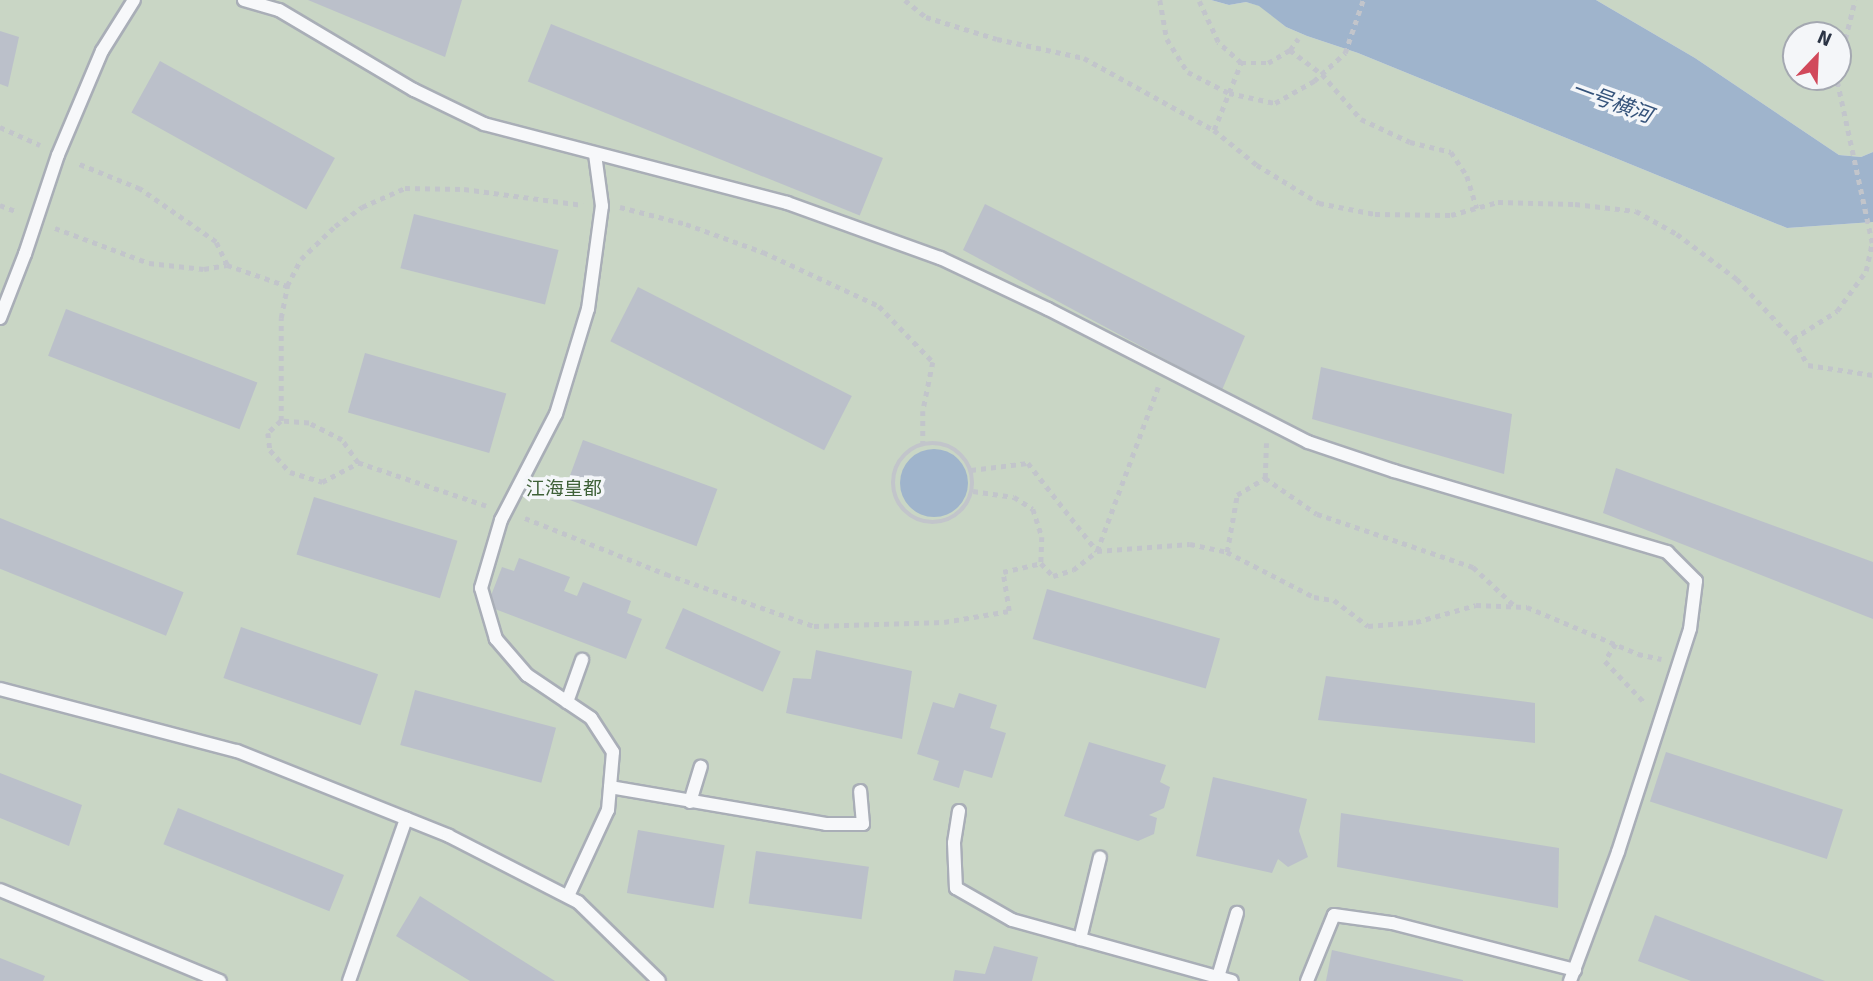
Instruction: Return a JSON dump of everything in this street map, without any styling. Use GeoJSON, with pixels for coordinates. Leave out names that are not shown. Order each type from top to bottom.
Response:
{"type":"FeatureCollection","features":[{"type":"Feature","properties":{"kind":"lane"},"geometry":{"type":"LineString","coordinates":[[0,318],[58,155],[102,51],[134,0]]}},
{"type":"Feature","properties":{"kind":"lane"},"geometry":{"type":"LineString","coordinates":[[244,0],[279,10],[414,90],[484,124],[787,203],[940,258],[1048,309],[1308,442],[1394,471],[1667,552],[1696,581],[1690,629],[1618,852],[1573,975],[1392,923],[1334,915],[1307,981]]}},
{"type":"Feature","properties":{"kind":"lane"},"geometry":{"type":"LineString","coordinates":[[568,896],[608,810],[613,752],[591,718],[527,675],[496,639],[481,588],[506,510],[556,414],[588,309],[602,206],[595,154]]}},
{"type":"Feature","properties":{"kind":"lane"},"geometry":{"type":"LineString","coordinates":[[567,702],[582,660]]}},
{"type":"Feature","properties":{"kind":"lane"},"geometry":{"type":"LineString","coordinates":[[0,689],[237,751],[449,836],[578,902],[659,981]]}},
{"type":"Feature","properties":{"kind":"lane"},"geometry":{"type":"LineString","coordinates":[[690,802],[701,766]]}},
{"type":"Feature","properties":{"kind":"lane"},"geometry":{"type":"LineString","coordinates":[[610,787],[826,824],[863,824],[860,791]]}},
{"type":"Feature","properties":{"kind":"lane"},"geometry":{"type":"LineString","coordinates":[[959,811],[954,843],[956,888],[1012,920],[1231,981]]}},
{"type":"Feature","properties":{"kind":"lane"},"geometry":{"type":"LineString","coordinates":[[349,981],[406,819]]}},
{"type":"Feature","properties":{"kind":"lane"},"geometry":{"type":"LineString","coordinates":[[1080,939],[1100,857]]}},
{"type":"Feature","properties":{"kind":"lane"},"geometry":{"type":"LineString","coordinates":[[0,890],[220,981]]}},
{"type":"Feature","properties":{"kind":"lane"},"geometry":{"type":"LineString","coordinates":[[1218,977],[1237,913]]}},
{"type":"Feature","properties":{"kind":"path"},"geometry":{"type":"LineString","coordinates":[[905,0],[926,17],[997,39],[1084,58],[1214,130],[1257,165],[1319,203],[1375,214],[1451,215],[1498,202],[1575,204],[1636,211],[1677,234],[1737,279],[1793,339],[1808,365],[1849,373],[1873,374]]}},
{"type":"Feature","properties":{"kind":"path"},"geometry":{"type":"LineString","coordinates":[[1160,0],[1167,39],[1188,72],[1229,93],[1275,103],[1322,74],[1345,54],[1363,0]]}},
{"type":"Feature","properties":{"kind":"path"},"geometry":{"type":"LineString","coordinates":[[1850,21],[1855,0]]}},
{"type":"Feature","properties":{"kind":"path"},"geometry":{"type":"LineString","coordinates":[[1199,1],[1218,42],[1241,64],[1268,63],[1290,50],[1298,39]]}},
{"type":"Feature","properties":{"kind":"path"},"geometry":{"type":"LineString","coordinates":[[1290,50],[1322,74],[1361,119],[1410,142],[1451,152],[1467,176],[1477,208]]}},
{"type":"Feature","properties":{"kind":"path"},"geometry":{"type":"LineString","coordinates":[[1214,130],[1241,64]]}},
{"type":"Feature","properties":{"kind":"path"},"geometry":{"type":"LineString","coordinates":[[1793,339],[1837,311],[1866,271],[1871,233],[1839,91]]}},
{"type":"Feature","properties":{"kind":"path"},"geometry":{"type":"LineString","coordinates":[[0,127],[23,135],[58,155],[139,190],[216,242],[227,265]]}},
{"type":"Feature","properties":{"kind":"path"},"geometry":{"type":"LineString","coordinates":[[281,421],[281,318],[287,286],[301,259],[335,226],[362,207],[405,188],[464,189],[630,208],[762,252],[879,306],[933,362],[923,411],[923,445]]}},
{"type":"Feature","properties":{"kind":"path"},"geometry":{"type":"LineString","coordinates":[[0,205],[149,263],[204,269],[227,265],[287,286]]}},
{"type":"Feature","properties":{"kind":"path"},"geometry":{"type":"LineString","coordinates":[[972,491],[1014,496],[1033,509],[1042,537],[1041,563],[1053,576],[1073,570],[1097,551],[1165,369]]}},
{"type":"Feature","properties":{"kind":"path"},"geometry":{"type":"LineString","coordinates":[[358,463],[322,482],[290,472],[270,450],[268,433],[281,421],[309,423],[342,440],[358,463],[474,503],[506,510],[666,575],[814,626],[944,622],[1009,611],[1003,572],[1041,563]]}},
{"type":"Feature","properties":{"kind":"path"},"geometry":{"type":"LineString","coordinates":[[1265,478],[1266,421]]}},
{"type":"Feature","properties":{"kind":"path"},"geometry":{"type":"LineString","coordinates":[[923,445],[943,445],[954,449],[963,456],[971,470],[972,491],[965,508],[946,521],[931,523],[911,517],[897,500],[893,479],[901,460],[923,445]]}},
{"type":"Feature","properties":{"kind":"path"},"geometry":{"type":"LineString","coordinates":[[971,470],[1028,463],[1097,551]]}},
{"type":"Feature","properties":{"kind":"path"},"geometry":{"type":"LineString","coordinates":[[1227,552],[1237,495],[1265,478]]}},
{"type":"Feature","properties":{"kind":"path"},"geometry":{"type":"LineString","coordinates":[[1265,478],[1317,514],[1473,567],[1515,607]]}},
{"type":"Feature","properties":{"kind":"path"},"geometry":{"type":"LineString","coordinates":[[1097,551],[1190,544],[1227,552],[1314,597],[1334,600],[1368,626],[1416,622],[1476,605],[1527,607],[1638,654],[1679,662]]}},
{"type":"Feature","properties":{"kind":"path"},"geometry":{"type":"LineString","coordinates":[[1616,644],[1605,661],[1661,718]]}},
{"type":"Feature","properties":{"kind":"green space","name":"江海皇都"},"geometry":{"type":"Polygon","coordinates":[[[0,0],[1211,0],[1229,5],[1246,2],[1260,6],[1286,27],[1307,36],[1358,53],[1787,228],[1873,222],[1873,981],[0,981],[0,0]]]}},
{"type":"Feature","properties":{"kind":"green space"},"geometry":{"type":"Polygon","coordinates":[[[1596,0],[1873,0],[1873,152],[1861,157],[1839,155],[1695,58],[1596,0]]]}},
{"type":"Feature","properties":{"kind":"water","name":"一号横河"},"geometry":{"type":"Polygon","coordinates":[[[1211,0],[1596,0],[1695,58],[1839,155],[1861,157],[1873,152],[1873,222],[1787,228],[1358,53],[1307,36],[1286,27],[1259,6],[1246,2],[1229,5],[1211,0]]]}},
{"type":"Feature","properties":{"kind":"water"},"geometry":{"type":"Polygon","coordinates":[[[941,449],[962,464],[968,476],[966,496],[958,507],[941,517],[927,517],[910,507],[902,496],[900,476],[910,459],[921,451],[941,449]]]}},
{"type":"Feature","properties":{"kind":"building"},"geometry":{"type":"Polygon","coordinates":[[[308,0],[462,0],[445,57],[308,0]]]}},
{"type":"Feature","properties":{"kind":"building"},"geometry":{"type":"Polygon","coordinates":[[[551,24],[883,158],[860,216],[528,81],[551,24]]]}},
{"type":"Feature","properties":{"kind":"building"},"geometry":{"type":"Polygon","coordinates":[[[0,31],[19,37],[8,87],[0,84],[0,31]]]}},
{"type":"Feature","properties":{"kind":"building"},"geometry":{"type":"Polygon","coordinates":[[[160,61],[335,158],[306,210],[131,113],[160,61]]]}},
{"type":"Feature","properties":{"kind":"building"},"geometry":{"type":"Polygon","coordinates":[[[985,204],[1245,336],[1222,390],[963,250],[985,204]]]}},
{"type":"Feature","properties":{"kind":"building"},"geometry":{"type":"Polygon","coordinates":[[[414,214],[559,250],[545,304],[400,268],[414,214]]]}},
{"type":"Feature","properties":{"kind":"building"},"geometry":{"type":"Polygon","coordinates":[[[638,287],[852,396],[824,450],[610,341],[638,287]]]}},
{"type":"Feature","properties":{"kind":"building"},"geometry":{"type":"Polygon","coordinates":[[[66,309],[257,382],[239,429],[48,356],[66,309]]]}},
{"type":"Feature","properties":{"kind":"building"},"geometry":{"type":"Polygon","coordinates":[[[365,353],[506,394],[489,453],[348,413],[365,353]]]}},
{"type":"Feature","properties":{"kind":"building"},"geometry":{"type":"Polygon","coordinates":[[[1321,367],[1512,414],[1504,474],[1312,419],[1321,367]]]}},
{"type":"Feature","properties":{"kind":"building"},"geometry":{"type":"Polygon","coordinates":[[[583,440],[717,489],[697,546],[562,497],[583,440]]]}},
{"type":"Feature","properties":{"kind":"building"},"geometry":{"type":"Polygon","coordinates":[[[1616,468],[1873,562],[1873,619],[1603,513],[1616,468]]]}},
{"type":"Feature","properties":{"kind":"building"},"geometry":{"type":"Polygon","coordinates":[[[314,497],[457,541],[440,598],[296,554],[314,497]]]}},
{"type":"Feature","properties":{"kind":"building"},"geometry":{"type":"Polygon","coordinates":[[[0,518],[184,592],[166,636],[0,569],[0,518]]]}},
{"type":"Feature","properties":{"kind":"building"},"geometry":{"type":"Polygon","coordinates":[[[519,558],[570,577],[564,591],[577,596],[583,582],[631,601],[627,613],[642,619],[626,659],[487,606],[502,567],[514,571],[519,558]]]}},
{"type":"Feature","properties":{"kind":"building"},"geometry":{"type":"Polygon","coordinates":[[[1047,589],[1220,639],[1206,689],[1033,639],[1047,589]]]}},
{"type":"Feature","properties":{"kind":"building"},"geometry":{"type":"Polygon","coordinates":[[[683,608],[781,652],[763,692],[665,648],[683,608]]]}},
{"type":"Feature","properties":{"kind":"building"},"geometry":{"type":"Polygon","coordinates":[[[241,627],[378,674],[361,725],[223,678],[241,627]]]}},
{"type":"Feature","properties":{"kind":"building"},"geometry":{"type":"Polygon","coordinates":[[[816,650],[912,671],[902,739],[786,713],[793,678],[811,679],[816,650]]]}},
{"type":"Feature","properties":{"kind":"building"},"geometry":{"type":"Polygon","coordinates":[[[1326,676],[1535,703],[1535,743],[1318,720],[1326,676]]]}},
{"type":"Feature","properties":{"kind":"building"},"geometry":{"type":"Polygon","coordinates":[[[415,690],[556,728],[541,783],[400,745],[415,690]]]}},
{"type":"Feature","properties":{"kind":"building"},"geometry":{"type":"Polygon","coordinates":[[[959,693],[997,705],[990,728],[1006,733],[992,778],[964,770],[959,788],[933,780],[939,761],[917,754],[933,702],[954,708],[959,693]]]}},
{"type":"Feature","properties":{"kind":"building"},"geometry":{"type":"Polygon","coordinates":[[[1089,742],[1166,765],[1160,782],[1170,787],[1164,808],[1149,815],[1157,818],[1154,834],[1138,841],[1064,816],[1089,742]]]}},
{"type":"Feature","properties":{"kind":"building"},"geometry":{"type":"Polygon","coordinates":[[[1666,752],[1843,809],[1827,859],[1650,801],[1666,752]]]}},
{"type":"Feature","properties":{"kind":"building"},"geometry":{"type":"Polygon","coordinates":[[[0,773],[82,805],[69,846],[0,818],[0,773]]]}},
{"type":"Feature","properties":{"kind":"building"},"geometry":{"type":"Polygon","coordinates":[[[1213,777],[1307,799],[1299,831],[1308,857],[1288,867],[1278,859],[1272,873],[1196,856],[1213,777]]]}},
{"type":"Feature","properties":{"kind":"building"},"geometry":{"type":"Polygon","coordinates":[[[178,808],[344,875],[329,911],[163,844],[178,808]]]}},
{"type":"Feature","properties":{"kind":"building"},"geometry":{"type":"Polygon","coordinates":[[[1341,813],[1559,848],[1558,908],[1337,867],[1341,813]]]}},
{"type":"Feature","properties":{"kind":"building"},"geometry":{"type":"Polygon","coordinates":[[[638,830],[725,845],[714,908],[627,893],[638,830]]]}},
{"type":"Feature","properties":{"kind":"building"},"geometry":{"type":"Polygon","coordinates":[[[756,851],[869,867],[862,919],[749,903],[756,851]]]}},
{"type":"Feature","properties":{"kind":"building"},"geometry":{"type":"Polygon","coordinates":[[[420,896],[555,981],[470,981],[396,936],[420,896]]]}},
{"type":"Feature","properties":{"kind":"building"},"geometry":{"type":"Polygon","coordinates":[[[1655,915],[1825,981],[1691,981],[1638,961],[1655,915]]]}},
{"type":"Feature","properties":{"kind":"building"},"geometry":{"type":"Polygon","coordinates":[[[994,946],[1038,957],[1032,981],[953,981],[955,970],[985,974],[994,946]]]}},
{"type":"Feature","properties":{"kind":"building"},"geometry":{"type":"Polygon","coordinates":[[[1332,950],[1463,980],[1463,981],[1326,981],[1332,950]]]}},
{"type":"Feature","properties":{"kind":"building"},"geometry":{"type":"Polygon","coordinates":[[[0,958],[45,976],[43,981],[0,981],[0,958]]]}}]}
